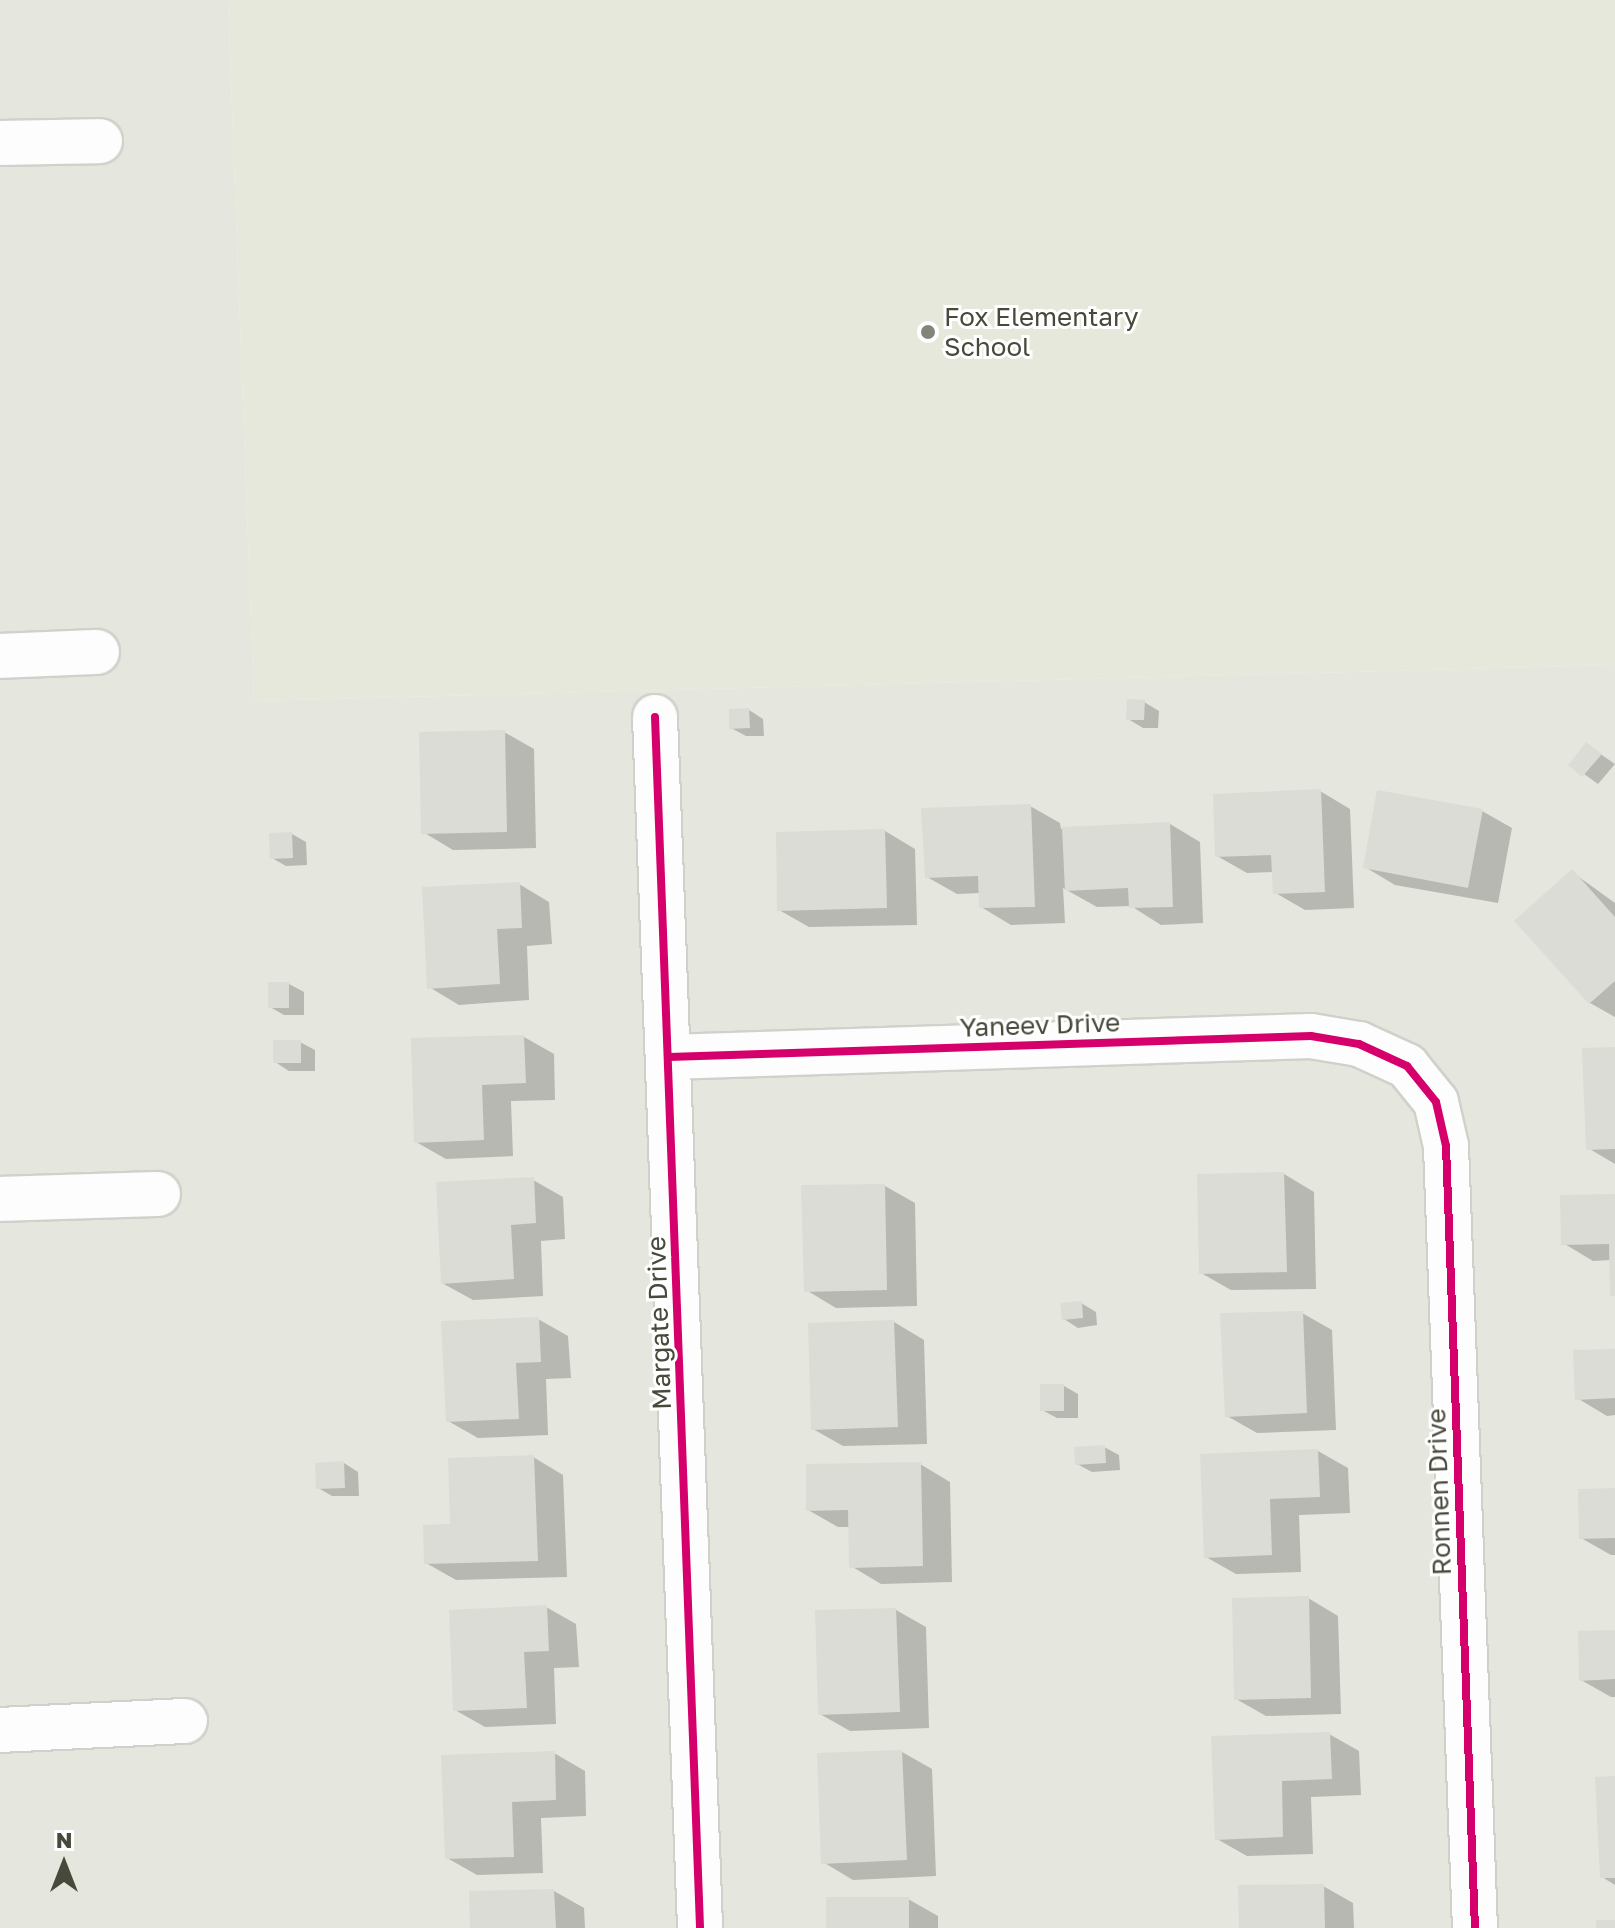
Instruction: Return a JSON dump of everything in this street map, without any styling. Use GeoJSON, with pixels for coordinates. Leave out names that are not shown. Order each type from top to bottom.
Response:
{"type":"FeatureCollection","features":[{"type":"Feature","properties":{"kind":"street"},"geometry":{"type":"LineString","coordinates":[[0,143],[100,141]]}},
{"type":"Feature","properties":{"kind":"street"},"geometry":{"type":"LineString","coordinates":[[0,656],[97,652]]}},
{"type":"Feature","properties":{"kind":"street","name":"Margate Drive"},"geometry":{"type":"LineString","coordinates":[[655,717],[700,1928]]}},
{"type":"Feature","properties":{"kind":"street","name":"Yaneev Drive"},"geometry":{"type":"LineString","coordinates":[[669,1057],[1311,1036],[1359,1044],[1407,1066]]}},
{"type":"Feature","properties":{"kind":"street","name":"Ronnen Drive"},"geometry":{"type":"LineString","coordinates":[[1407,1066],[1436,1102],[1446,1146],[1475,1928]]}},
{"type":"Feature","properties":{"kind":"street"},"geometry":{"type":"LineString","coordinates":[[0,1199],[158,1194]]}},
{"type":"Feature","properties":{"kind":"street"},"geometry":{"type":"LineString","coordinates":[[0,1730],[185,1721]]}},
{"type":"Feature","properties":{"kind":"shaded area"},"geometry":{"type":"Polygon","coordinates":[[[0,0],[228,0],[254,701],[1615,665],[1615,1928],[0,1928],[0,0]]]}},
{"type":"Feature","properties":{"kind":"shaded area","name":"Fox Elementary School"},"geometry":{"type":"Polygon","coordinates":[[[228,0],[1615,0],[1615,665],[254,701],[228,0]]]}},
{"type":"Feature","properties":{"kind":"building"},"geometry":{"type":"Polygon","coordinates":[[[1127,699],[1145,700],[1144,720],[1126,720],[1127,699]]]}},
{"type":"Feature","properties":{"kind":"building"},"geometry":{"type":"Polygon","coordinates":[[[749,708],[750,728],[729,729],[729,709],[749,708]]]}},
{"type":"Feature","properties":{"kind":"building"},"geometry":{"type":"Polygon","coordinates":[[[505,730],[507,832],[421,834],[419,732],[505,730]]]}},
{"type":"Feature","properties":{"kind":"building"},"geometry":{"type":"Polygon","coordinates":[[[1586,742],[1602,754],[1582,777],[1568,765],[1586,742]]]}},
{"type":"Feature","properties":{"kind":"building"},"geometry":{"type":"Polygon","coordinates":[[[1321,789],[1325,892],[1273,894],[1271,855],[1215,857],[1213,794],[1321,789]]]}},
{"type":"Feature","properties":{"kind":"building"},"geometry":{"type":"Polygon","coordinates":[[[1377,790],[1483,809],[1468,888],[1363,868],[1377,790]]]}},
{"type":"Feature","properties":{"kind":"building"},"geometry":{"type":"Polygon","coordinates":[[[1031,804],[1035,907],[979,908],[978,876],[925,878],[921,808],[1031,804]]]}},
{"type":"Feature","properties":{"kind":"building"},"geometry":{"type":"Polygon","coordinates":[[[1170,822],[1173,907],[1129,908],[1128,888],[1065,891],[1062,827],[1170,822]]]}},
{"type":"Feature","properties":{"kind":"building"},"geometry":{"type":"Polygon","coordinates":[[[885,829],[887,908],[777,911],[776,832],[885,829]]]}},
{"type":"Feature","properties":{"kind":"building"},"geometry":{"type":"Polygon","coordinates":[[[292,832],[293,858],[270,859],[269,833],[292,832]]]}},
{"type":"Feature","properties":{"kind":"building"},"geometry":{"type":"Polygon","coordinates":[[[1572,869],[1615,917],[1615,981],[1589,1004],[1514,921],[1572,869]]]}},
{"type":"Feature","properties":{"kind":"building"},"geometry":{"type":"Polygon","coordinates":[[[520,882],[522,928],[497,929],[500,984],[427,989],[422,887],[520,882]]]}},
{"type":"Feature","properties":{"kind":"building"},"geometry":{"type":"Polygon","coordinates":[[[268,982],[289,982],[289,1008],[268,1008],[268,982]]]}},
{"type":"Feature","properties":{"kind":"building"},"geometry":{"type":"Polygon","coordinates":[[[524,1035],[526,1083],[482,1085],[484,1140],[414,1143],[411,1038],[524,1035]]]}},
{"type":"Feature","properties":{"kind":"building"},"geometry":{"type":"Polygon","coordinates":[[[273,1040],[301,1040],[301,1063],[273,1063],[273,1040]]]}},
{"type":"Feature","properties":{"kind":"building"},"geometry":{"type":"Polygon","coordinates":[[[1615,1047],[1615,1149],[1586,1150],[1582,1048],[1615,1047]]]}},
{"type":"Feature","properties":{"kind":"building"},"geometry":{"type":"Polygon","coordinates":[[[1284,1172],[1287,1272],[1199,1274],[1197,1174],[1284,1172]]]}},
{"type":"Feature","properties":{"kind":"building"},"geometry":{"type":"Polygon","coordinates":[[[534,1177],[536,1223],[511,1225],[514,1279],[441,1284],[436,1182],[534,1177]]]}},
{"type":"Feature","properties":{"kind":"building"},"geometry":{"type":"Polygon","coordinates":[[[885,1184],[887,1290],[804,1292],[801,1185],[885,1184]]]}},
{"type":"Feature","properties":{"kind":"building"},"geometry":{"type":"Polygon","coordinates":[[[1615,1194],[1615,1296],[1610,1296],[1609,1244],[1561,1245],[1560,1195],[1615,1194]]]}},
{"type":"Feature","properties":{"kind":"building"},"geometry":{"type":"Polygon","coordinates":[[[1082,1301],[1083,1318],[1062,1320],[1060,1303],[1082,1301]]]}},
{"type":"Feature","properties":{"kind":"building"},"geometry":{"type":"Polygon","coordinates":[[[1303,1311],[1307,1413],[1225,1417],[1220,1313],[1303,1311]]]}},
{"type":"Feature","properties":{"kind":"building"},"geometry":{"type":"Polygon","coordinates":[[[539,1317],[541,1362],[516,1363],[519,1419],[446,1422],[441,1321],[539,1317]]]}},
{"type":"Feature","properties":{"kind":"building"},"geometry":{"type":"Polygon","coordinates":[[[894,1320],[898,1427],[811,1430],[808,1323],[894,1320]]]}},
{"type":"Feature","properties":{"kind":"building"},"geometry":{"type":"Polygon","coordinates":[[[1615,1349],[1615,1398],[1575,1400],[1573,1350],[1615,1349]]]}},
{"type":"Feature","properties":{"kind":"building"},"geometry":{"type":"Polygon","coordinates":[[[1040,1384],[1064,1384],[1064,1411],[1040,1411],[1040,1384]]]}},
{"type":"Feature","properties":{"kind":"building"},"geometry":{"type":"Polygon","coordinates":[[[1105,1445],[1106,1463],[1075,1465],[1074,1447],[1105,1445]]]}},
{"type":"Feature","properties":{"kind":"building"},"geometry":{"type":"Polygon","coordinates":[[[1318,1449],[1320,1497],[1270,1499],[1272,1555],[1204,1558],[1200,1454],[1318,1449]]]}},
{"type":"Feature","properties":{"kind":"building"},"geometry":{"type":"Polygon","coordinates":[[[534,1455],[538,1561],[424,1564],[423,1525],[450,1524],[448,1458],[534,1455]]]}},
{"type":"Feature","properties":{"kind":"building"},"geometry":{"type":"Polygon","coordinates":[[[344,1461],[345,1488],[316,1489],[315,1463],[344,1461]]]}},
{"type":"Feature","properties":{"kind":"building"},"geometry":{"type":"Polygon","coordinates":[[[921,1462],[923,1566],[849,1568],[848,1510],[806,1511],[806,1464],[921,1462]]]}},
{"type":"Feature","properties":{"kind":"building"},"geometry":{"type":"Polygon","coordinates":[[[1615,1488],[1615,1538],[1579,1539],[1578,1489],[1615,1488]]]}},
{"type":"Feature","properties":{"kind":"building"},"geometry":{"type":"Polygon","coordinates":[[[1309,1596],[1311,1698],[1234,1700],[1232,1598],[1309,1596]]]}},
{"type":"Feature","properties":{"kind":"building"},"geometry":{"type":"Polygon","coordinates":[[[547,1605],[549,1651],[524,1652],[527,1708],[453,1711],[449,1610],[547,1605]]]}},
{"type":"Feature","properties":{"kind":"building"},"geometry":{"type":"Polygon","coordinates":[[[896,1608],[900,1712],[818,1715],[815,1610],[896,1608]]]}},
{"type":"Feature","properties":{"kind":"building"},"geometry":{"type":"Polygon","coordinates":[[[1615,1630],[1615,1679],[1579,1681],[1578,1631],[1615,1630]]]}},
{"type":"Feature","properties":{"kind":"building"},"geometry":{"type":"Polygon","coordinates":[[[1330,1732],[1332,1779],[1282,1781],[1283,1837],[1215,1840],[1211,1736],[1330,1732]]]}},
{"type":"Feature","properties":{"kind":"building"},"geometry":{"type":"Polygon","coordinates":[[[902,1750],[907,1860],[821,1864],[817,1753],[902,1750]]]}},
{"type":"Feature","properties":{"kind":"building"},"geometry":{"type":"Polygon","coordinates":[[[555,1751],[556,1800],[512,1802],[514,1857],[445,1859],[441,1755],[555,1751]]]}},
{"type":"Feature","properties":{"kind":"building"},"geometry":{"type":"Polygon","coordinates":[[[1615,1776],[1615,1878],[1600,1878],[1595,1777],[1615,1776]]]}},
{"type":"Feature","properties":{"kind":"building"},"geometry":{"type":"Polygon","coordinates":[[[1324,1884],[1325,1928],[1239,1928],[1238,1885],[1324,1884]]]}},
{"type":"Feature","properties":{"kind":"building"},"geometry":{"type":"Polygon","coordinates":[[[554,1889],[556,1928],[470,1928],[469,1891],[554,1889]]]}},
{"type":"Feature","properties":{"kind":"building"},"geometry":{"type":"Polygon","coordinates":[[[826,1897],[909,1897],[909,1928],[826,1928],[826,1897]]]}},
{"type":"Feature","properties":{"kind":"building"},"geometry":{"type":"Polygon","coordinates":[[[1596,1920],[1615,1920],[1615,1928],[1596,1928],[1596,1920]]]}},
{"type":"Feature","properties":{"kind":"cycle path"},"geometry":{"type":"LineString","coordinates":[[655,717],[700,1928]]}},
{"type":"Feature","properties":{"kind":"cycle path"},"geometry":{"type":"LineString","coordinates":[[669,1057],[1311,1036],[1359,1044],[1407,1066],[1436,1102],[1446,1146],[1475,1928]]}},
{"type":"Feature","properties":{"kind":"place","name":"Fox Elementary School"},"geometry":{"type":"Point","coordinates":[928,332]}}]}
